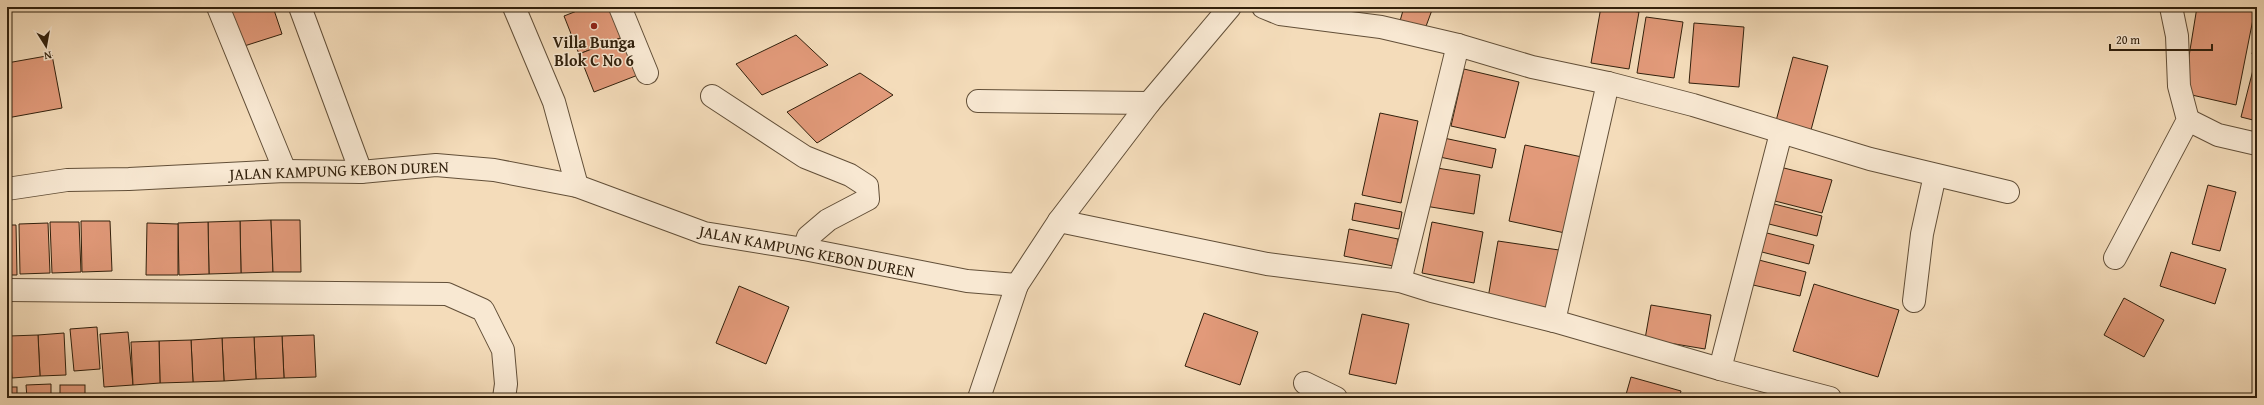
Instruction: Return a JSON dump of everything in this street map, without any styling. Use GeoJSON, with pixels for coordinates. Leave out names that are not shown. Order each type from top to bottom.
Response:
{"type":"FeatureCollection","features":[{"type":"Feature","properties":{"kind":"street"},"geometry":{"type":"LineString","coordinates":[[218,7],[285,171]]}},
{"type":"Feature","properties":{"kind":"street"},"geometry":{"type":"LineString","coordinates":[[300,7],[361,172]]}},
{"type":"Feature","properties":{"kind":"street"},"geometry":{"type":"LineString","coordinates":[[514,7],[554,102],[577,186]]}},
{"type":"Feature","properties":{"kind":"street"},"geometry":{"type":"LineString","coordinates":[[620,7],[647,73]]}},
{"type":"Feature","properties":{"kind":"street"},"geometry":{"type":"LineString","coordinates":[[979,398],[1017,285],[1059,221],[1149,103],[1230,7]]}},
{"type":"Feature","properties":{"kind":"street"},"geometry":{"type":"LineString","coordinates":[[1263,7],[1280,14],[1381,27],[1458,45],[1532,67],[1608,83],[1693,105],[1781,133],[1935,175],[2008,192]]}},
{"type":"Feature","properties":{"kind":"street"},"geometry":{"type":"LineString","coordinates":[[2114,258],[2188,120],[2179,86],[2177,36],[2171,7]]}},
{"type":"Feature","properties":{"kind":"street"},"geometry":{"type":"LineString","coordinates":[[1400,280],[1458,45]]}},
{"type":"Feature","properties":{"kind":"street"},"geometry":{"type":"LineString","coordinates":[[1554,321],[1608,83]]}},
{"type":"Feature","properties":{"kind":"street"},"geometry":{"type":"LineString","coordinates":[[712,96],[805,157],[850,175],[867,186],[868,199],[828,220],[808,237],[804,249]]}},
{"type":"Feature","properties":{"kind":"street"},"geometry":{"type":"LineString","coordinates":[[978,101],[1149,103]]}},
{"type":"Feature","properties":{"kind":"street"},"geometry":{"type":"LineString","coordinates":[[2188,120],[2218,135],[2257,144]]}},
{"type":"Feature","properties":{"kind":"street"},"geometry":{"type":"LineString","coordinates":[[1720,369],[1781,133]]}},
{"type":"Feature","properties":{"kind":"street","name":"JALAN KAMPUNG KEBON DUREN"},"geometry":{"type":"LineString","coordinates":[[7,189],[67,180],[129,179],[285,171],[361,172],[436,165],[494,170],[577,186],[704,233],[804,249],[967,281],[1017,285]]}},
{"type":"Feature","properties":{"kind":"street"},"geometry":{"type":"LineString","coordinates":[[1914,301],[1922,234],[1935,175]]}},
{"type":"Feature","properties":{"kind":"street"},"geometry":{"type":"LineString","coordinates":[[1059,221],[1267,264],[1400,280],[1432,291],[1554,321],[1720,369],[1830,398]]}},
{"type":"Feature","properties":{"kind":"street"},"geometry":{"type":"LineString","coordinates":[[7,290],[447,294],[483,310],[503,350],[506,384],[504,398]]}},
{"type":"Feature","properties":{"kind":"street"},"geometry":{"type":"LineString","coordinates":[[1305,383],[1336,398]]}},
{"type":"Feature","properties":{"kind":"building"},"geometry":{"type":"Polygon","coordinates":[[[225,7],[273,7],[282,34],[238,48],[225,7]]]}},
{"type":"Feature","properties":{"kind":"building","name":"Villa Bunga Blok C No 6"},"geometry":{"type":"Polygon","coordinates":[[[587,7],[611,7],[623,37],[579,54],[564,16],[587,7]]]}},
{"type":"Feature","properties":{"kind":"building"},"geometry":{"type":"Polygon","coordinates":[[[1404,7],[1420,7],[1432,10],[1425,29],[1400,21],[1404,7]]]}},
{"type":"Feature","properties":{"kind":"building"},"geometry":{"type":"Polygon","coordinates":[[[1601,7],[1639,12],[1629,69],[1591,63],[1601,7]]]}},
{"type":"Feature","properties":{"kind":"building"},"geometry":{"type":"Polygon","coordinates":[[[2197,7],[2246,7],[2255,9],[2236,105],[2183,93],[2197,7]]]}},
{"type":"Feature","properties":{"kind":"building"},"geometry":{"type":"Polygon","coordinates":[[[1646,17],[1683,22],[1674,78],[1637,73],[1646,17]]]}},
{"type":"Feature","properties":{"kind":"building"},"geometry":{"type":"Polygon","coordinates":[[[1694,23],[1744,27],[1739,87],[1689,83],[1694,23]]]}},
{"type":"Feature","properties":{"kind":"building"},"geometry":{"type":"Polygon","coordinates":[[[2257,34],[2257,55],[2252,54],[2257,34]]]}},
{"type":"Feature","properties":{"kind":"building"},"geometry":{"type":"Polygon","coordinates":[[[796,35],[828,65],[762,95],[736,64],[796,35]]]}},
{"type":"Feature","properties":{"kind":"building"},"geometry":{"type":"Polygon","coordinates":[[[623,37],[638,75],[594,92],[579,54],[623,37]]]}},
{"type":"Feature","properties":{"kind":"building"},"geometry":{"type":"Polygon","coordinates":[[[52,55],[62,108],[7,118],[7,63],[52,55]]]}},
{"type":"Feature","properties":{"kind":"building"},"geometry":{"type":"Polygon","coordinates":[[[1793,57],[1828,66],[1811,130],[1776,121],[1793,57]]]}},
{"type":"Feature","properties":{"kind":"building"},"geometry":{"type":"Polygon","coordinates":[[[2254,66],[2257,67],[2257,121],[2241,117],[2254,66]]]}},
{"type":"Feature","properties":{"kind":"building"},"geometry":{"type":"Polygon","coordinates":[[[1464,69],[1519,82],[1505,138],[1451,126],[1464,69]]]}},
{"type":"Feature","properties":{"kind":"building"},"geometry":{"type":"Polygon","coordinates":[[[860,73],[893,95],[817,143],[787,112],[860,73]]]}},
{"type":"Feature","properties":{"kind":"building"},"geometry":{"type":"Polygon","coordinates":[[[1380,113],[1418,121],[1401,203],[1362,195],[1380,113]]]}},
{"type":"Feature","properties":{"kind":"building"},"geometry":{"type":"Polygon","coordinates":[[[1439,137],[1496,149],[1492,168],[1435,156],[1439,137]]]}},
{"type":"Feature","properties":{"kind":"building"},"geometry":{"type":"Polygon","coordinates":[[[1525,145],[1582,157],[1565,233],[1509,221],[1525,145]]]}},
{"type":"Feature","properties":{"kind":"building"},"geometry":{"type":"Polygon","coordinates":[[[1431,167],[1480,175],[1474,214],[1425,206],[1431,167]]]}},
{"type":"Feature","properties":{"kind":"building"},"geometry":{"type":"Polygon","coordinates":[[[1780,167],[1832,180],[1822,213],[1771,200],[1780,167]]]}},
{"type":"Feature","properties":{"kind":"building"},"geometry":{"type":"Polygon","coordinates":[[[2208,185],[2236,192],[2220,251],[2192,244],[2208,185]]]}},
{"type":"Feature","properties":{"kind":"building"},"geometry":{"type":"Polygon","coordinates":[[[1355,203],[1402,212],[1399,229],[1352,220],[1355,203]]]}},
{"type":"Feature","properties":{"kind":"building"},"geometry":{"type":"Polygon","coordinates":[[[1770,203],[1822,216],[1817,236],[1765,223],[1770,203]]]}},
{"type":"Feature","properties":{"kind":"building"},"geometry":{"type":"Polygon","coordinates":[[[271,220],[273,272],[241,273],[240,221],[271,220]]]}},
{"type":"Feature","properties":{"kind":"building"},"geometry":{"type":"Polygon","coordinates":[[[271,220],[300,220],[301,272],[273,272],[271,220]]]}},
{"type":"Feature","properties":{"kind":"building"},"geometry":{"type":"Polygon","coordinates":[[[81,221],[110,221],[112,271],[82,272],[81,221]]]}},
{"type":"Feature","properties":{"kind":"building"},"geometry":{"type":"Polygon","coordinates":[[[240,221],[241,273],[209,274],[208,222],[240,221]]]}},
{"type":"Feature","properties":{"kind":"building"},"geometry":{"type":"Polygon","coordinates":[[[50,222],[79,222],[81,272],[52,273],[50,222]]]}},
{"type":"Feature","properties":{"kind":"building"},"geometry":{"type":"Polygon","coordinates":[[[208,222],[209,274],[179,275],[178,223],[208,222]]]}},
{"type":"Feature","properties":{"kind":"building"},"geometry":{"type":"Polygon","coordinates":[[[1432,222],[1483,232],[1474,283],[1422,273],[1432,222]]]}},
{"type":"Feature","properties":{"kind":"building"},"geometry":{"type":"Polygon","coordinates":[[[48,223],[50,273],[20,274],[19,224],[48,223]]]}},
{"type":"Feature","properties":{"kind":"building"},"geometry":{"type":"Polygon","coordinates":[[[147,223],[178,224],[178,275],[146,275],[147,223]]]}},
{"type":"Feature","properties":{"kind":"building"},"geometry":{"type":"Polygon","coordinates":[[[7,225],[16,225],[17,275],[7,275],[7,225]]]}},
{"type":"Feature","properties":{"kind":"building"},"geometry":{"type":"Polygon","coordinates":[[[1349,229],[1398,239],[1393,266],[1344,256],[1349,229]]]}},
{"type":"Feature","properties":{"kind":"building"},"geometry":{"type":"Polygon","coordinates":[[[1763,232],[1814,245],[1809,264],[1758,251],[1763,232]]]}},
{"type":"Feature","properties":{"kind":"building"},"geometry":{"type":"Polygon","coordinates":[[[1498,241],[1559,250],[1550,308],[1488,298],[1498,241]]]}},
{"type":"Feature","properties":{"kind":"building"},"geometry":{"type":"Polygon","coordinates":[[[2171,252],[2226,269],[2215,304],[2160,286],[2171,252]]]}},
{"type":"Feature","properties":{"kind":"building"},"geometry":{"type":"Polygon","coordinates":[[[1755,259],[1806,272],[1800,296],[1749,284],[1755,259]]]}},
{"type":"Feature","properties":{"kind":"building"},"geometry":{"type":"Polygon","coordinates":[[[1814,284],[1899,310],[1878,377],[1793,351],[1814,284]]]}},
{"type":"Feature","properties":{"kind":"building"},"geometry":{"type":"Polygon","coordinates":[[[739,286],[789,307],[766,364],[716,343],[739,286]]]}},
{"type":"Feature","properties":{"kind":"building"},"geometry":{"type":"Polygon","coordinates":[[[2124,298],[2164,320],[2144,357],[2104,335],[2124,298]]]}},
{"type":"Feature","properties":{"kind":"building"},"geometry":{"type":"Polygon","coordinates":[[[1651,305],[1711,315],[1705,349],[1645,339],[1651,305]]]}},
{"type":"Feature","properties":{"kind":"building"},"geometry":{"type":"Polygon","coordinates":[[[1204,313],[1258,332],[1240,385],[1185,366],[1204,313]]]}},
{"type":"Feature","properties":{"kind":"building"},"geometry":{"type":"Polygon","coordinates":[[[1362,314],[1409,324],[1396,384],[1349,374],[1362,314]]]}},
{"type":"Feature","properties":{"kind":"building"},"geometry":{"type":"Polygon","coordinates":[[[97,327],[100,369],[74,371],[70,329],[97,327]]]}},
{"type":"Feature","properties":{"kind":"building"},"geometry":{"type":"Polygon","coordinates":[[[128,332],[133,385],[104,387],[100,334],[128,332]]]}},
{"type":"Feature","properties":{"kind":"building"},"geometry":{"type":"Polygon","coordinates":[[[64,333],[66,375],[40,376],[38,335],[64,333]]]}},
{"type":"Feature","properties":{"kind":"building"},"geometry":{"type":"Polygon","coordinates":[[[38,335],[40,376],[12,378],[9,336],[38,335]]]}},
{"type":"Feature","properties":{"kind":"building"},"geometry":{"type":"Polygon","coordinates":[[[314,335],[316,377],[284,378],[282,336],[314,335]]]}},
{"type":"Feature","properties":{"kind":"building"},"geometry":{"type":"Polygon","coordinates":[[[282,336],[284,378],[256,379],[254,337],[282,336]]]}},
{"type":"Feature","properties":{"kind":"building"},"geometry":{"type":"Polygon","coordinates":[[[254,337],[256,379],[224,381],[222,338],[254,337]]]}},
{"type":"Feature","properties":{"kind":"building"},"geometry":{"type":"Polygon","coordinates":[[[222,338],[224,381],[193,382],[191,340],[222,338]]]}},
{"type":"Feature","properties":{"kind":"building"},"geometry":{"type":"Polygon","coordinates":[[[191,340],[193,382],[160,383],[159,341],[191,340]]]}},
{"type":"Feature","properties":{"kind":"building"},"geometry":{"type":"Polygon","coordinates":[[[159,341],[160,383],[133,385],[131,342],[159,341]]]}},
{"type":"Feature","properties":{"kind":"building"},"geometry":{"type":"Polygon","coordinates":[[[1631,377],[1681,391],[1679,398],[1625,398],[1631,377]]]}},
{"type":"Feature","properties":{"kind":"building"},"geometry":{"type":"Polygon","coordinates":[[[51,384],[51,398],[27,398],[26,385],[51,384]]]}},
{"type":"Feature","properties":{"kind":"building"},"geometry":{"type":"Polygon","coordinates":[[[60,385],[85,385],[85,398],[60,398],[60,385]]]}},
{"type":"Feature","properties":{"kind":"building"},"geometry":{"type":"Polygon","coordinates":[[[7,387],[17,387],[17,398],[7,398],[7,387]]]}},
{"type":"Feature","properties":{"kind":"building"},"geometry":{"type":"Polygon","coordinates":[[[1767,390],[1799,398],[1765,398],[1767,390]]]}},
{"type":"Feature","properties":{"kind":"building"},"geometry":{"type":"Polygon","coordinates":[[[283,396],[283,398],[252,398],[252,397],[283,396]]]}},
{"type":"Feature","properties":{"kind":"building"},"geometry":{"type":"Polygon","coordinates":[[[252,397],[252,398],[223,398],[252,397]]]}},
{"type":"Feature","properties":{"kind":"place","name":"Villa Bunga Blok C No 6"},"geometry":{"type":"Point","coordinates":[594,26]}}]}
